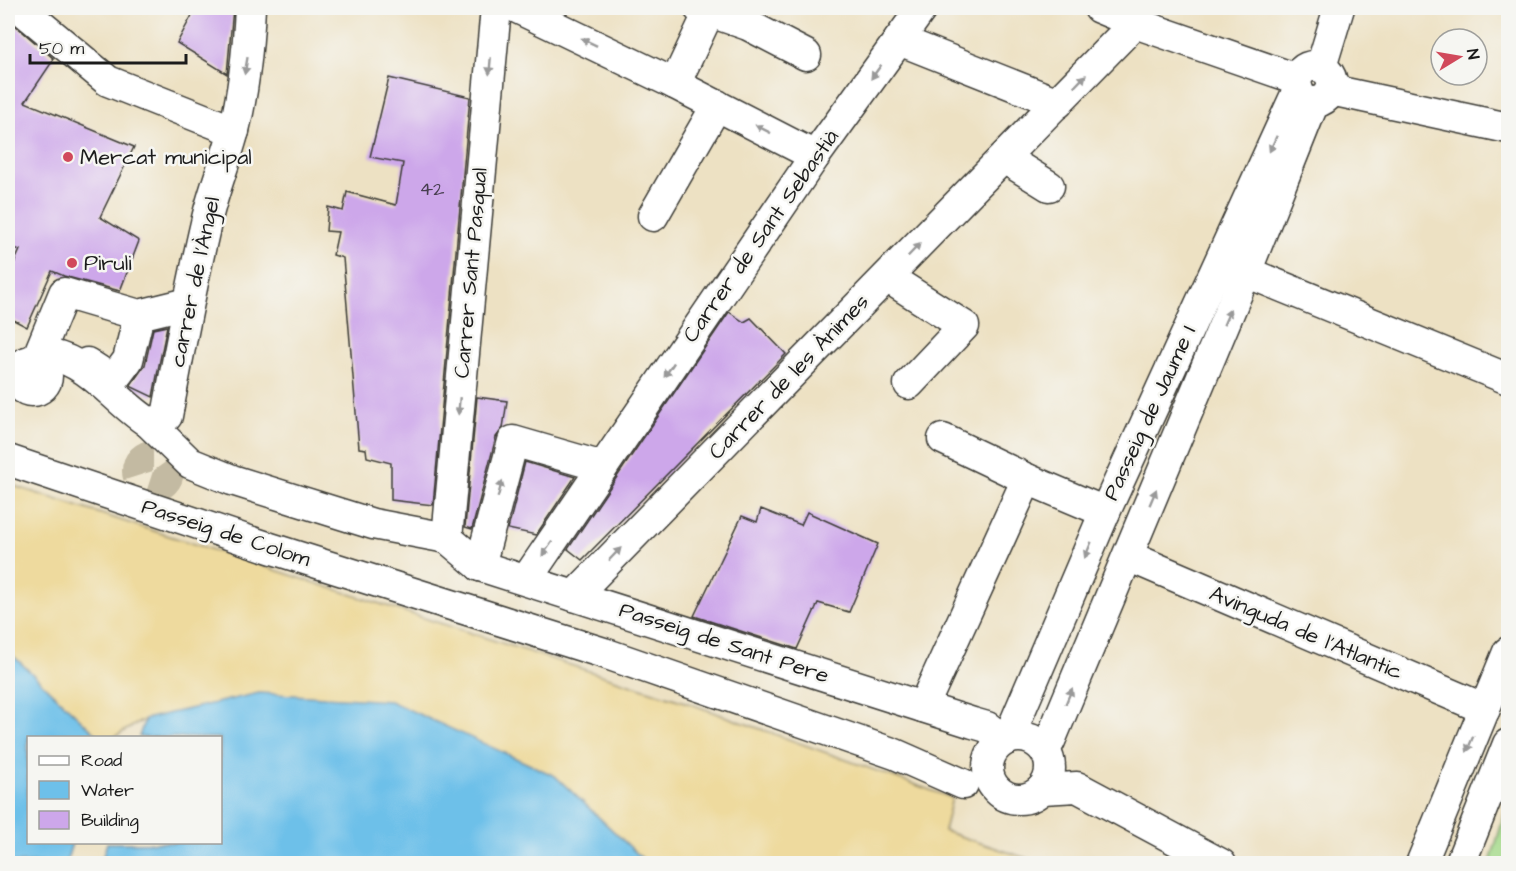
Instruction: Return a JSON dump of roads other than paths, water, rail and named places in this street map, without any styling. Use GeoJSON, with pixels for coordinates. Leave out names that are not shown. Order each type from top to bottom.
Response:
{"type":"FeatureCollection","features":[{"type":"Feature","properties":{"kind":"street"},"geometry":{"type":"LineString","coordinates":[[20,8],[108,81],[234,131]]}},
{"type":"Feature","properties":{"kind":"street","name":"carrer de l'Àngel"},"geometry":{"type":"LineString","coordinates":[[158,419],[207,220],[234,131],[248,55],[250,8]]}},
{"type":"Feature","properties":{"kind":"street","name":"Carrer Sant Pasqual"},"geometry":{"type":"LineString","coordinates":[[447,538],[496,8]]}},
{"type":"Feature","properties":{"kind":"street"},"geometry":{"type":"LineString","coordinates":[[517,8],[675,84],[815,156]]}},
{"type":"Feature","properties":{"kind":"street","name":"Carrer de Sant Sebastià"},"geometry":{"type":"LineString","coordinates":[[525,580],[815,156],[922,8]]}},
{"type":"Feature","properties":{"kind":"street"},"geometry":{"type":"LineString","coordinates":[[1099,8],[1312,86],[1509,128]]}},
{"type":"Feature","properties":{"kind":"street"},"geometry":{"type":"LineString","coordinates":[[1312,86],[1339,8]]}},
{"type":"Feature","properties":{"kind":"street"},"geometry":{"type":"LineString","coordinates":[[675,84],[704,10],[748,25],[806,56]]}},
{"type":"Feature","properties":{"kind":"street","name":"Carrer de les Ànimes"},"geometry":{"type":"LineString","coordinates":[[574,596],[1135,23]]}},
{"type":"Feature","properties":{"kind":"street"},"geometry":{"type":"LineString","coordinates":[[899,40],[1058,103]]}},
{"type":"Feature","properties":{"kind":"street","name":"Passeig de Jaume I"},"geometry":{"type":"LineString","coordinates":[[1046,753],[1246,272],[1312,86]]}},
{"type":"Feature","properties":{"kind":"street","name":"Passeig de Jaume I"},"geometry":{"type":"LineString","coordinates":[[1000,736],[1105,512],[1312,86]]}},
{"type":"Feature","properties":{"kind":"street"},"geometry":{"type":"LineString","coordinates":[[653,216],[717,105]]}},
{"type":"Feature","properties":{"kind":"street"},"geometry":{"type":"LineString","coordinates":[[1004,158],[1049,186]]}},
{"type":"Feature","properties":{"kind":"street"},"geometry":{"type":"LineString","coordinates":[[1246,272],[1509,379]]}},
{"type":"Feature","properties":{"kind":"street","name":"Carrer de les Ànimes"},"geometry":{"type":"LineString","coordinates":[[887,277],[964,326],[909,384]]}},
{"type":"Feature","properties":{"kind":"street"},"geometry":{"type":"LineString","coordinates":[[29,360],[64,293],[139,315],[188,303]]}},
{"type":"Feature","properties":{"kind":"street"},"geometry":{"type":"LineString","coordinates":[[29,360],[113,380],[128,360],[139,315]]}},
{"type":"Feature","properties":{"kind":"street"},"geometry":{"type":"LineString","coordinates":[[29,360],[51,356],[66,358],[83,368],[134,413],[158,419],[190,463],[232,480],[373,524],[447,538]]}},
{"type":"Feature","properties":{"kind":"street"},"geometry":{"type":"LineString","coordinates":[[943,439],[1027,479],[1105,512]]}},
{"type":"Feature","properties":{"kind":"street"},"geometry":{"type":"LineString","coordinates":[[480,566],[513,441],[603,467]]}},
{"type":"Feature","properties":{"kind":"street","name":"Passeig de Colom"},"geometry":{"type":"LineString","coordinates":[[8,460],[270,548],[446,603]]}},
{"type":"Feature","properties":{"kind":"street"},"geometry":{"type":"LineString","coordinates":[[923,707],[1027,479]]}},
{"type":"Feature","properties":{"kind":"street","name":"Passeig de Sant Pere"},"geometry":{"type":"LineString","coordinates":[[447,538],[480,566],[923,707],[1000,736]]}},
{"type":"Feature","properties":{"kind":"street","name":"Avinguda de l'Atlantic"},"geometry":{"type":"LineString","coordinates":[[1128,556],[1485,709]]}},
{"type":"Feature","properties":{"kind":"street","name":"Passeig de Sant Pere"},"geometry":{"type":"LineString","coordinates":[[446,603],[604,653],[896,754],[963,784]]}},
{"type":"Feature","properties":{"kind":"street"},"geometry":{"type":"LineString","coordinates":[[1421,864],[1509,652]]}},
{"type":"Feature","properties":{"kind":"street"},"geometry":{"type":"LineString","coordinates":[[1046,753],[1049,776],[1042,789],[1031,797],[1018,799],[1002,794],[990,778],[989,763],[1000,736],[1022,737],[1030,739],[1046,753],[1074,787]]}},
{"type":"Feature","properties":{"kind":"street"},"geometry":{"type":"LineString","coordinates":[[1460,864],[1509,744]]}},
{"type":"Feature","properties":{"kind":"street"},"geometry":{"type":"LineString","coordinates":[[1042,789],[1077,787],[1221,864]]}},
{"type":"Feature","properties":{"kind":"water"},"geometry":{"type":"Polygon","coordinates":[[[8,651],[98,736],[27,736],[27,844],[72,844],[66,863],[8,863],[8,651]]]}},
{"type":"Feature","properties":{"kind":"water"},"geometry":{"type":"Polygon","coordinates":[[[259,693],[390,701],[555,776],[647,863],[101,863],[107,844],[222,844],[222,736],[139,736],[145,719],[259,693]]]}},
{"type":"Feature","properties":{"kind":"tunnel"},"geometry":{"type":"LineString","coordinates":[[153,455],[164,460],[169,471],[164,482],[153,487],[142,482],[137,471],[142,460],[153,455]]}},
{"type":"Feature","properties":{"kind":"place","name":"Mercat municipal"},"geometry":{"type":"Point","coordinates":[68,157]}},
{"type":"Feature","properties":{"kind":"place","name":"Piruli"},"geometry":{"type":"Point","coordinates":[72,263]}}]}
